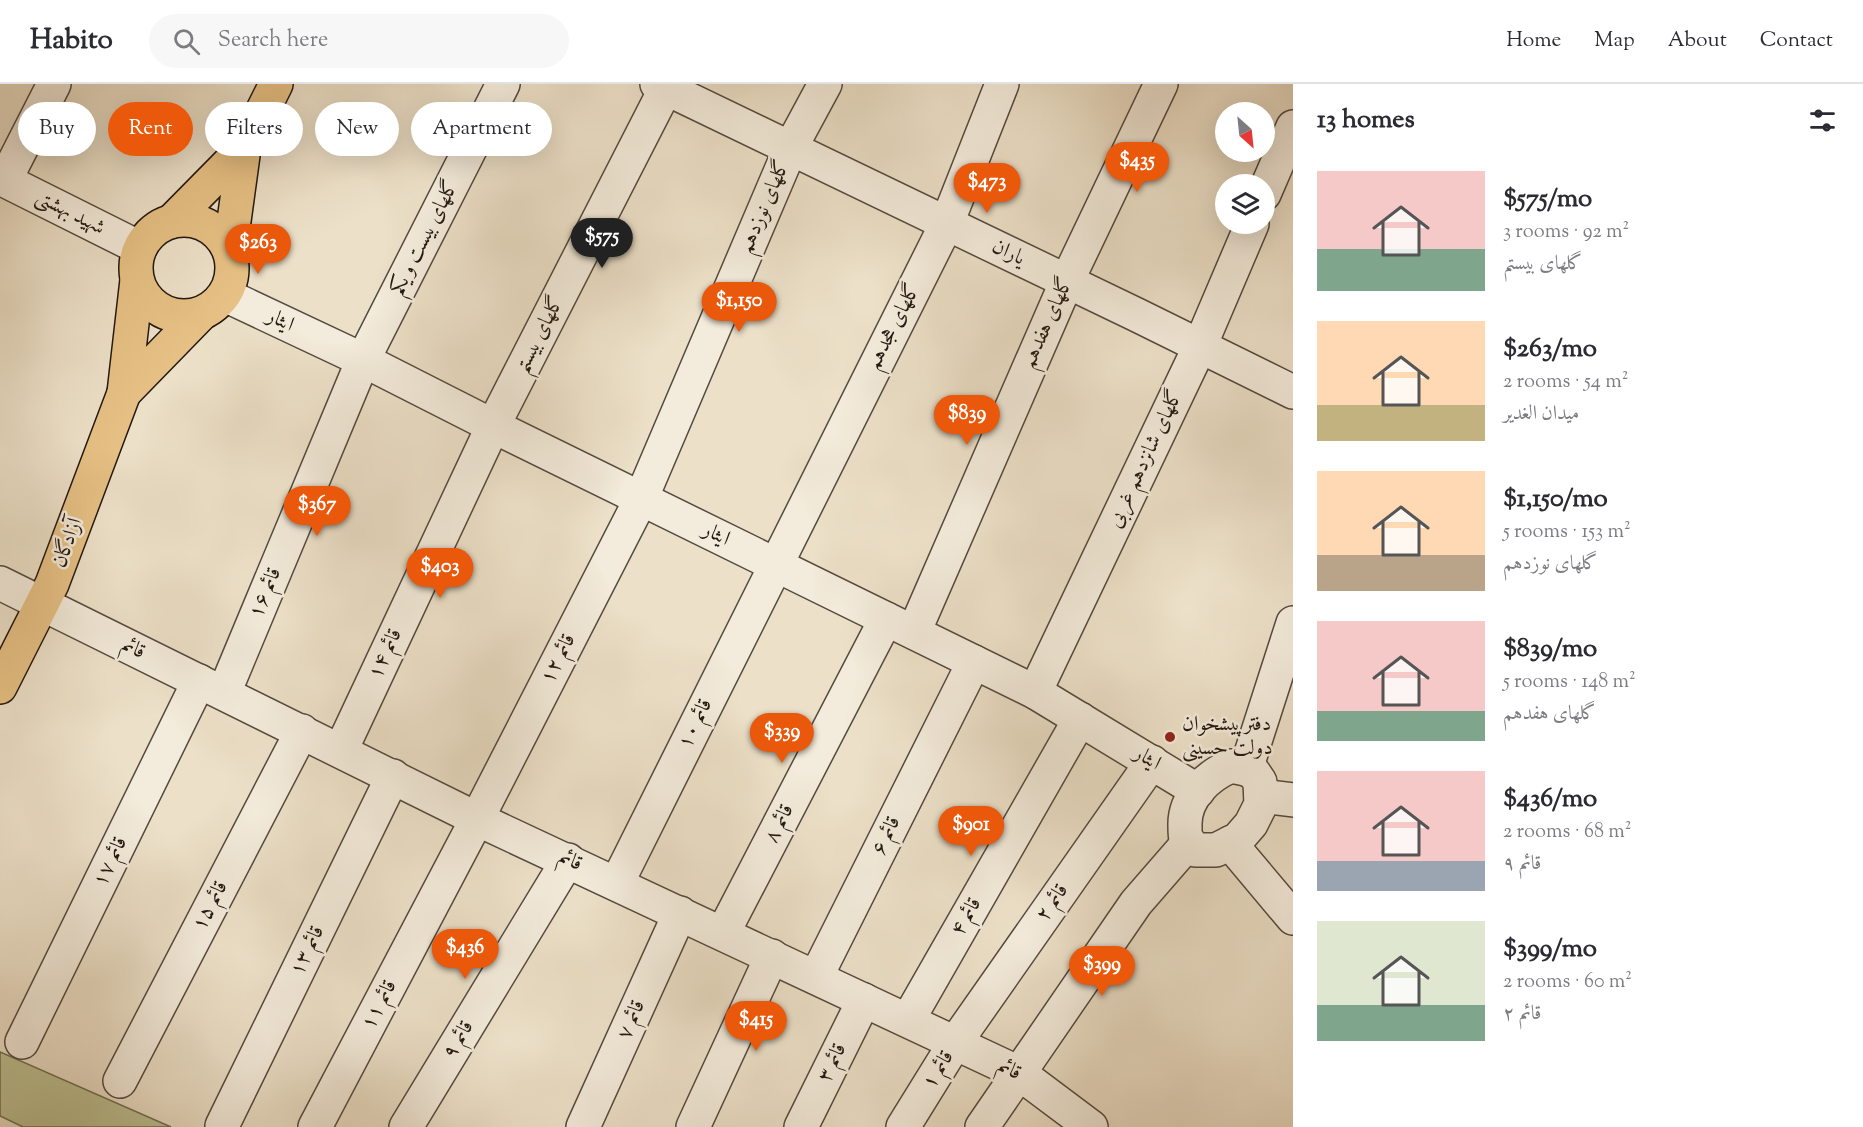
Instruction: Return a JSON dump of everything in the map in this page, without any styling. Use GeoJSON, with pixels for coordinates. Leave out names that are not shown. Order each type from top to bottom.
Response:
{"type":"FeatureCollection","features":[{"type":"Feature","properties":{"kind":"main road"},"geometry":{"type":"LineString","coordinates":[[267,102],[276,84]]}},
{"type":"Feature","properties":{"kind":"main road"},"geometry":{"type":"LineString","coordinates":[[123,393],[137,280],[136,264],[140,248],[153,231],[172,221],[236,156]]}},
{"type":"Feature","properties":{"kind":"main road"},"geometry":{"type":"LineString","coordinates":[[230,250],[243,156]]}},
{"type":"Feature","properties":{"kind":"main road"},"geometry":{"type":"LineString","coordinates":[[123,393],[213,305],[231,281],[233,265],[230,250],[223,238],[212,228],[200,222],[172,221]]}},
{"type":"Feature","properties":{"kind":"main road"},"geometry":{"type":"LineString","coordinates":[[137,280],[143,295],[154,307],[169,315],[185,317],[213,305]]}},
{"type":"Feature","properties":{"kind":"main road","name":"آزادگان"},"geometry":{"type":"LineString","coordinates":[[0,687],[52,584],[123,393]]}},
{"type":"Feature","properties":{"kind":"street"},"geometry":{"type":"LineString","coordinates":[[3,179],[54,84]]}},
{"type":"Feature","properties":{"kind":"street","name":"گلهای بیست و یکم"},"geometry":{"type":"LineString","coordinates":[[363,360],[503,84]]}},
{"type":"Feature","properties":{"kind":"street","name":"گلهای نوزدهم"},"geometry":{"type":"LineString","coordinates":[[641,499],[790,147],[825,84]]}},
{"type":"Feature","properties":{"kind":"street","name":"گلهای هجدهم"},"geometry":{"type":"LineString","coordinates":[[775,564],[947,223],[1002,84]]}},
{"type":"Feature","properties":{"kind":"street","name":"گلهای هفدهم"},"geometry":{"type":"LineString","coordinates":[[900,626],[1161,84]]}},
{"type":"Feature","properties":{"kind":"street","name":"یاران"},"geometry":{"type":"LineString","coordinates":[[664,85],[1293,392]]}},
{"type":"Feature","properties":{"kind":"street","name":"گلهای بیستم"},"geometry":{"type":"LineString","coordinates":[[493,426],[664,85]]}},
{"type":"Feature","properties":{"kind":"street"},"geometry":{"type":"LineString","coordinates":[[1273,174],[1293,127]]}},
{"type":"Feature","properties":{"kind":"street","name":"شهید بهشتی"},"geometry":{"type":"LineString","coordinates":[[3,179],[140,248]]}},
{"type":"Feature","properties":{"kind":"street","name":"گلهای شانزدهم غربی"},"geometry":{"type":"LineString","coordinates":[[1035,692],[1200,346],[1248,234]]}},
{"type":"Feature","properties":{"kind":"street","name":"ایثار"},"geometry":{"type":"LineString","coordinates":[[213,305],[363,360],[1035,692],[1198,790]]}},
{"type":"Feature","properties":{"kind":"street","name":"قائم ۱۶"},"geometry":{"type":"LineString","coordinates":[[211,687],[363,360]]}},
{"type":"Feature","properties":{"kind":"street","name":"قائم ۱۴"},"geometry":{"type":"LineString","coordinates":[[341,750],[493,426]]}},
{"type":"Feature","properties":{"kind":"street","name":"قائم ۱۲"},"geometry":{"type":"LineString","coordinates":[[477,819],[641,499]]}},
{"type":"Feature","properties":{"kind":"street","name":"قائم ۱۰"},"geometry":{"type":"LineString","coordinates":[[617,883],[775,564]]}},
{"type":"Feature","properties":{"kind":"street","name":"قائم"},"geometry":{"type":"LineString","coordinates":[[0,583],[477,819],[1019,1073],[1091,1127]]}},
{"type":"Feature","properties":{"kind":"street"},"geometry":{"type":"LineString","coordinates":[[1293,622],[1254,783],[1261,804],[1251,824],[1238,838],[1216,850],[1196,850],[1186,839],[1185,818],[1192,797],[1218,772],[1231,766],[1254,783],[1293,800]]}},
{"type":"Feature","properties":{"kind":"street","name":"قائم ۸"},"geometry":{"type":"LineString","coordinates":[[723,933],[900,626]]}},
{"type":"Feature","properties":{"kind":"street","name":"قائم ۶"},"geometry":{"type":"LineString","coordinates":[[816,977],[974,662]]}},
{"type":"Feature","properties":{"kind":"street","name":"قائم ۱۷"},"geometry":{"type":"LineString","coordinates":[[22,1042],[211,687]]}},
{"type":"Feature","properties":{"kind":"street","name":"قائم ۴"},"geometry":{"type":"LineString","coordinates":[[908,1020],[1080,719]]}},
{"type":"Feature","properties":{"kind":"street","name":"قائم ۱۵"},"geometry":{"type":"LineString","coordinates":[[120,1081],[302,731]]}},
{"type":"Feature","properties":{"kind":"street","name":"قائم ۲"},"geometry":{"type":"LineString","coordinates":[[955,1043],[1152,762]]}},
{"type":"Feature","properties":{"kind":"street","name":"قائم ۱۳"},"geometry":{"type":"LineString","coordinates":[[222,1126],[393,776]]}},
{"type":"Feature","properties":{"kind":"street","name":"قائم ۱۱"},"geometry":{"type":"LineString","coordinates":[[315,1127],[477,819]]}},
{"type":"Feature","properties":{"kind":"street"},"geometry":{"type":"LineString","coordinates":[[982,1127],[1136,903],[1189,842]]}},
{"type":"Feature","properties":{"kind":"street"},"geometry":{"type":"LineString","coordinates":[[1230,843],[1293,918]]}},
{"type":"Feature","properties":{"kind":"street","name":"قائم ۹"},"geometry":{"type":"LineString","coordinates":[[406,1127],[568,860]]}},
{"type":"Feature","properties":{"kind":"street","name":"قائم ۷"},"geometry":{"type":"LineString","coordinates":[[583,1127],[680,913]]}},
{"type":"Feature","properties":{"kind":"street"},"geometry":{"type":"LineString","coordinates":[[693,1127],[772,956]]}},
{"type":"Feature","properties":{"kind":"street","name":"قائم ۳"},"geometry":{"type":"LineString","coordinates":[[801,1127],[864,1000]]}},
{"type":"Feature","properties":{"kind":"street","name":"قائم ۱"},"geometry":{"type":"LineString","coordinates":[[903,1127],[955,1043]]}},
{"type":"Feature","properties":{"kind":"green space"},"geometry":{"type":"Polygon","coordinates":[[[0,1052],[171,1127],[23,1127],[0,1116],[0,1052]]]}},
{"type":"Feature","properties":{"kind":"place","name":"دفترپیشخوان دولت حسینی"},"geometry":{"type":"Point","coordinates":[1170,737]}}]}
